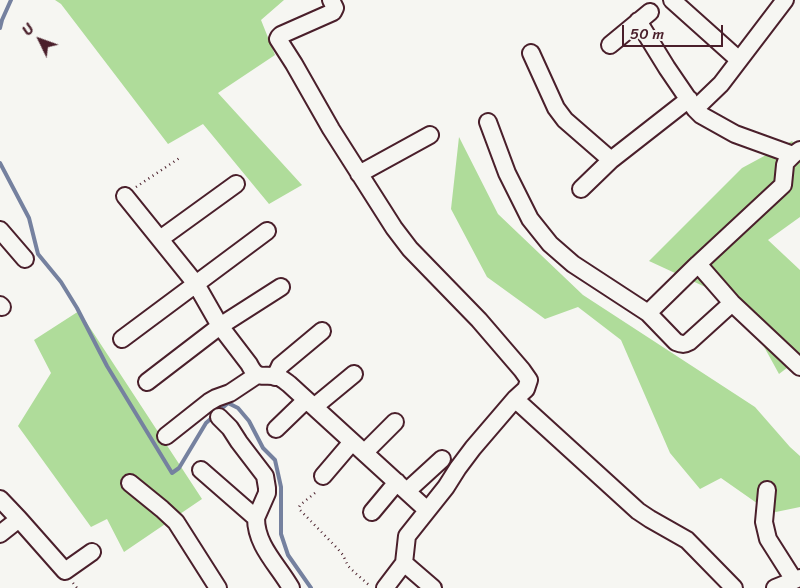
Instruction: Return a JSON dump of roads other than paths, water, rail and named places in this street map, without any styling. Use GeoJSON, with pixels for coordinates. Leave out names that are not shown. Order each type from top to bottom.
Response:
{"type":"FeatureCollection","features":[{"type":"Feature","properties":{"kind":"street"},"geometry":{"type":"LineString","coordinates":[[332,0],[335,8],[333,12],[281,35],[278,39],[359,174],[394,228],[410,249],[479,320],[522,370],[528,380],[526,389],[473,448],[408,536],[404,563],[385,588]]}},
{"type":"Feature","properties":{"kind":"street"},"geometry":{"type":"LineString","coordinates":[[672,0],[739,60]]}},
{"type":"Feature","properties":{"kind":"street"},"geometry":{"type":"LineString","coordinates":[[581,189],[610,160],[722,84],[785,0]]}},
{"type":"Feature","properties":{"kind":"street"},"geometry":{"type":"LineString","coordinates":[[610,45],[644,17],[667,68],[701,114],[735,134],[797,153]]}},
{"type":"Feature","properties":{"kind":"street"},"geometry":{"type":"LineString","coordinates":[[531,53],[556,108],[564,120],[610,160]]}},
{"type":"Feature","properties":{"kind":"street"},"geometry":{"type":"LineString","coordinates":[[488,122],[507,173],[530,219],[550,244],[573,264],[648,313],[676,342],[680,344],[689,342],[732,303]]}},
{"type":"Feature","properties":{"kind":"street"},"geometry":{"type":"LineString","coordinates":[[359,174],[430,135]]}},
{"type":"Feature","properties":{"kind":"street"},"geometry":{"type":"LineString","coordinates":[[648,313],[783,185],[786,162],[797,153]]}},
{"type":"Feature","properties":{"kind":"street"},"geometry":{"type":"LineString","coordinates":[[160,239],[236,184]]}},
{"type":"Feature","properties":{"kind":"street"},"geometry":{"type":"LineString","coordinates":[[125,196],[196,284],[220,326],[249,364],[252,371],[262,377],[275,377],[285,381],[427,510]]}},
{"type":"Feature","properties":{"kind":"street"},"geometry":{"type":"LineString","coordinates":[[0,230],[24,259]]}},
{"type":"Feature","properties":{"kind":"street"},"geometry":{"type":"LineString","coordinates":[[122,339],[267,232]]}},
{"type":"Feature","properties":{"kind":"street"},"geometry":{"type":"LineString","coordinates":[[698,264],[732,303],[800,367]]}},
{"type":"Feature","properties":{"kind":"street"},"geometry":{"type":"LineString","coordinates":[[147,382],[220,326],[281,287]]}},
{"type":"Feature","properties":{"kind":"street"},"geometry":{"type":"LineString","coordinates":[[275,377],[280,366],[322,331]]}},
{"type":"Feature","properties":{"kind":"street"},"geometry":{"type":"LineString","coordinates":[[276,429],[310,403],[354,374]]}},
{"type":"Feature","properties":{"kind":"street"},"geometry":{"type":"LineString","coordinates":[[166,436],[209,402],[227,395],[258,375]]}},
{"type":"Feature","properties":{"kind":"street"},"geometry":{"type":"LineString","coordinates":[[515,400],[638,511],[687,540],[734,588]]}},
{"type":"Feature","properties":{"kind":"street"},"geometry":{"type":"LineString","coordinates":[[219,417],[230,428],[265,476],[267,493],[256,518],[258,537],[267,554],[291,588]]}},
{"type":"Feature","properties":{"kind":"street"},"geometry":{"type":"LineString","coordinates":[[323,476],[358,447],[395,422]]}},
{"type":"Feature","properties":{"kind":"street"},"geometry":{"type":"LineString","coordinates":[[372,512],[402,487],[442,459]]}},
{"type":"Feature","properties":{"kind":"street"},"geometry":{"type":"LineString","coordinates":[[201,470],[256,518]]}},
{"type":"Feature","properties":{"kind":"street"},"geometry":{"type":"LineString","coordinates":[[130,483],[162,508],[176,522],[218,588]]}},
{"type":"Feature","properties":{"kind":"street"},"geometry":{"type":"LineString","coordinates":[[767,490],[764,522],[768,539],[797,579],[775,588]]}},
{"type":"Feature","properties":{"kind":"street"},"geometry":{"type":"LineString","coordinates":[[0,499],[65,571],[92,552]]}},
{"type":"Feature","properties":{"kind":"street"},"geometry":{"type":"LineString","coordinates":[[0,534],[19,519]]}},
{"type":"Feature","properties":{"kind":"street"},"geometry":{"type":"LineString","coordinates":[[404,563],[433,588]]}},
{"type":"Feature","properties":{"kind":"waterway"},"geometry":{"type":"LineString","coordinates":[[0,28],[11,0]]}},
{"type":"Feature","properties":{"kind":"waterway"},"geometry":{"type":"LineString","coordinates":[[0,163],[29,218],[38,254],[61,282],[77,308],[107,366],[172,473],[179,468],[206,423],[214,416]]}},
{"type":"Feature","properties":{"kind":"waterway"},"geometry":{"type":"LineString","coordinates":[[219,411],[228,403],[238,408],[249,421],[263,448],[275,460],[281,487],[281,534],[288,555],[311,588]]}}]}
